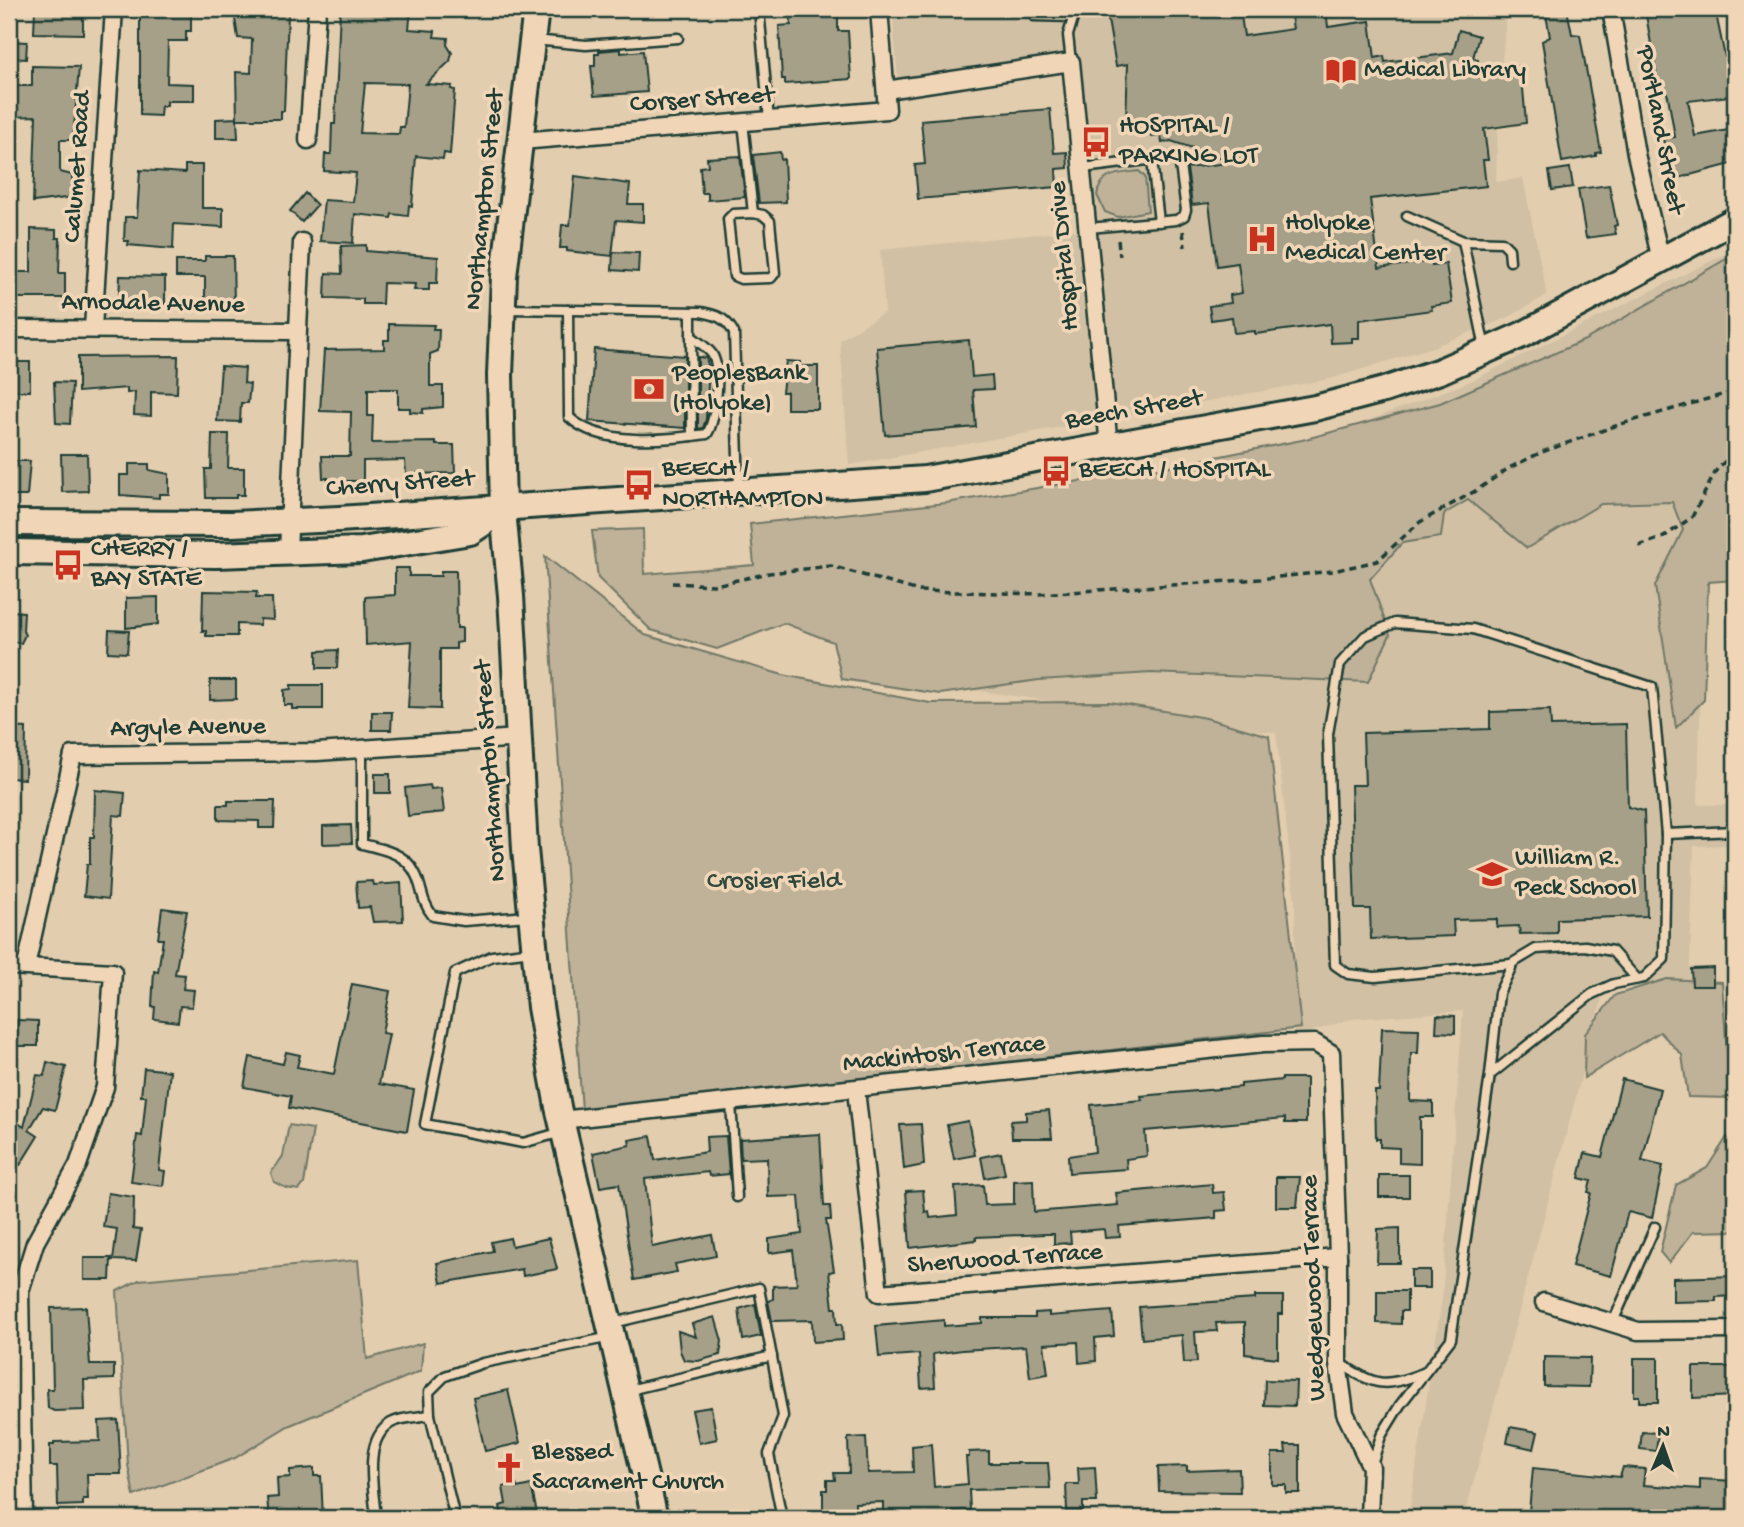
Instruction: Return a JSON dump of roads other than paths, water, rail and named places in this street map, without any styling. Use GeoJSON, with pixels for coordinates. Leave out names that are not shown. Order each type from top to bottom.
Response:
{"type":"FeatureCollection","features":[{"type":"Feature","properties":{"kind":"main road","name":"Northampton Street"},"geometry":{"type":"LineString","coordinates":[[536,9],[503,309],[500,375],[503,510],[532,916],[540,1007],[563,1126],[655,1518]]}},
{"type":"Feature","properties":{"kind":"main road","name":"Beech Street"},"geometry":{"type":"LineString","coordinates":[[503,510],[925,479],[1315,408],[1384,390],[1486,352],[1735,220]]}},
{"type":"Feature","properties":{"kind":"main road","name":"Cherry Street"},"geometry":{"type":"LineString","coordinates":[[9,523],[288,522],[470,509],[503,510]]}},
{"type":"Feature","properties":{"kind":"main road","name":"Cherry Street"},"geometry":{"type":"LineString","coordinates":[[9,552],[132,555],[362,550],[470,532],[503,510]]}},
{"type":"Feature","properties":{"kind":"street","name":"Calumet Road"},"geometry":{"type":"LineString","coordinates":[[93,328],[114,9]]}},
{"type":"Feature","properties":{"kind":"street"},"geometry":{"type":"LineString","coordinates":[[308,139],[317,9]]}},
{"type":"Feature","properties":{"kind":"street"},"geometry":{"type":"LineString","coordinates":[[879,9],[886,90],[1071,62]]}},
{"type":"Feature","properties":{"kind":"street","name":"Portland Street"},"geometry":{"type":"LineString","coordinates":[[1611,9],[1636,154],[1661,260]]}},
{"type":"Feature","properties":{"kind":"street","name":"Hospital Drive"},"geometry":{"type":"LineString","coordinates":[[1071,62],[1109,446]]}},
{"type":"Feature","properties":{"kind":"street","name":"Corser Street"},"geometry":{"type":"LineString","coordinates":[[521,141],[887,110],[886,90]]}},
{"type":"Feature","properties":{"kind":"street"},"geometry":{"type":"LineString","coordinates":[[288,552],[302,242]]}},
{"type":"Feature","properties":{"kind":"street","name":"Arnodale Avenue"},"geometry":{"type":"LineString","coordinates":[[9,329],[297,331]]}},
{"type":"Feature","properties":{"kind":"street","name":"Argyle Avenue"},"geometry":{"type":"LineString","coordinates":[[26,966],[73,755],[362,749],[520,738]]}},
{"type":"Feature","properties":{"kind":"street"},"geometry":{"type":"LineString","coordinates":[[9,966],[113,972],[105,1087],[78,1165],[35,1243],[20,1291],[24,1518]]}},
{"type":"Feature","properties":{"kind":"street","name":"Mackintosh Terrace"},"geometry":{"type":"LineString","coordinates":[[563,1126],[731,1103],[1263,1044],[1315,1043],[1329,1052]]}},
{"type":"Feature","properties":{"kind":"street","name":"Wedgewood Terrace"},"geometry":{"type":"LineString","coordinates":[[1329,1052],[1338,1257],[1338,1363],[1345,1413],[1371,1467],[1369,1518]]}},
{"type":"Feature","properties":{"kind":"street","name":"Sherwood Terrace"},"geometry":{"type":"LineString","coordinates":[[856,1090],[879,1293],[1107,1278],[1338,1257]]}},
{"type":"Feature","properties":{"kind":"street"},"geometry":{"type":"LineString","coordinates":[[1544,1302],[1638,1331],[1735,1330]]}},
{"type":"Feature","properties":{"kind":"lane"},"geometry":{"type":"LineString","coordinates":[[759,9],[769,120]]}},
{"type":"Feature","properties":{"kind":"lane"},"geometry":{"type":"LineString","coordinates":[[1030,9],[1034,16],[1075,13],[1068,35],[1071,62]]}},
{"type":"Feature","properties":{"kind":"lane"},"geometry":{"type":"LineString","coordinates":[[533,40],[586,46],[678,38]]}},
{"type":"Feature","properties":{"kind":"lane"},"geometry":{"type":"LineString","coordinates":[[743,122],[753,213]]}},
{"type":"Feature","properties":{"kind":"lane"},"geometry":{"type":"LineString","coordinates":[[1083,168],[1172,157],[1178,162],[1186,210],[1180,219],[1089,228]]}},
{"type":"Feature","properties":{"kind":"lane"},"geometry":{"type":"LineString","coordinates":[[1152,160],[1160,222]]}},
{"type":"Feature","properties":{"kind":"lane"},"geometry":{"type":"LineString","coordinates":[[753,213],[763,215],[770,221],[775,274],[771,278],[741,279],[734,276],[728,219],[733,214],[753,213]]}},
{"type":"Feature","properties":{"kind":"lane"},"geometry":{"type":"LineString","coordinates":[[1407,216],[1463,241],[1502,242],[1509,249],[1510,261]]}},
{"type":"Feature","properties":{"kind":"lane"},"geometry":{"type":"LineString","coordinates":[[1463,241],[1486,352]]}},
{"type":"Feature","properties":{"kind":"lane"},"geometry":{"type":"LineString","coordinates":[[503,309],[691,312],[716,315],[728,321],[734,333],[739,492]]}},
{"type":"Feature","properties":{"kind":"lane"},"geometry":{"type":"LineString","coordinates":[[568,310],[569,417],[583,430],[614,438],[707,435],[714,422],[716,377],[712,354],[691,335]]}},
{"type":"Feature","properties":{"kind":"lane"},"geometry":{"type":"LineString","coordinates":[[691,312],[692,436]]}},
{"type":"Feature","properties":{"kind":"lane"},"geometry":{"type":"LineString","coordinates":[[1490,1075],[1592,994],[1615,984],[1644,978],[1664,960],[1667,834],[1652,687],[1473,629],[1395,623],[1365,636],[1340,664],[1328,734],[1335,965],[1348,974],[1375,977],[1511,964],[1536,949],[1585,946],[1612,951],[1637,979]]}},
{"type":"Feature","properties":{"kind":"lane"},"geometry":{"type":"LineString","coordinates":[[362,749],[362,844],[395,852],[408,860],[416,873],[425,906],[433,916],[464,920],[532,916]]}},
{"type":"Feature","properties":{"kind":"lane"},"geometry":{"type":"LineString","coordinates":[[1667,834],[1735,831]]}},
{"type":"Feature","properties":{"kind":"lane"},"geometry":{"type":"LineString","coordinates":[[535,950],[492,956],[456,973],[425,1124],[523,1143],[563,1126]]}},
{"type":"Feature","properties":{"kind":"lane"},"geometry":{"type":"LineString","coordinates":[[1371,1467],[1381,1436],[1451,1339],[1490,1075],[1499,993],[1511,964]]}},
{"type":"Feature","properties":{"kind":"lane"},"geometry":{"type":"LineString","coordinates":[[731,1103],[737,1197]]}},
{"type":"Feature","properties":{"kind":"lane"},"geometry":{"type":"LineString","coordinates":[[1612,1322],[1655,1227]]}},
{"type":"Feature","properties":{"kind":"lane"},"geometry":{"type":"LineString","coordinates":[[454,1518],[430,1415],[429,1392],[445,1376],[483,1363],[759,1288],[783,1416],[769,1454],[782,1518]]}},
{"type":"Feature","properties":{"kind":"lane"},"geometry":{"type":"LineString","coordinates":[[626,1390],[772,1356]]}},
{"type":"Feature","properties":{"kind":"lane"},"geometry":{"type":"LineString","coordinates":[[1338,1363],[1373,1383],[1398,1383],[1426,1372]]}},
{"type":"Feature","properties":{"kind":"lane"},"geometry":{"type":"LineString","coordinates":[[376,1518],[372,1458],[378,1438],[391,1423],[430,1415]]}},
{"type":"Feature","properties":{"kind":"place","name":"Medical Library"},"geometry":{"type":"Point","coordinates":[1341,71]}},
{"type":"Feature","properties":{"kind":"place","name":"HOSPITAL / PARKING LOT"},"geometry":{"type":"Point","coordinates":[1096,142]}},
{"type":"Feature","properties":{"kind":"place","name":"Holyoke Medical Center"},"geometry":{"type":"Point","coordinates":[1262,239]}},
{"type":"Feature","properties":{"kind":"place","name":"PeoplesBank (Holyoke)"},"geometry":{"type":"Point","coordinates":[649,389]}},
{"type":"Feature","properties":{"kind":"place","name":"BEECH / HOSPITAL"},"geometry":{"type":"Point","coordinates":[1056,471]}},
{"type":"Feature","properties":{"kind":"place","name":"BEECH / NORTHAMPTON"},"geometry":{"type":"Point","coordinates":[639,485]}},
{"type":"Feature","properties":{"kind":"place","name":"CHERRY / BAY STATE"},"geometry":{"type":"Point","coordinates":[68,565]}},
{"type":"Feature","properties":{"kind":"place","name":"William R. Peck School"},"geometry":{"type":"Point","coordinates":[1492,874]}},
{"type":"Feature","properties":{"kind":"place","name":"Blessed Sacrament Church"},"geometry":{"type":"Point","coordinates":[509,1468]}},
{"type":"Feature","properties":{"kind":"park label","name":"Crosier Field"},"geometry":{"type":"Point","coordinates":[774,882]}}]}
